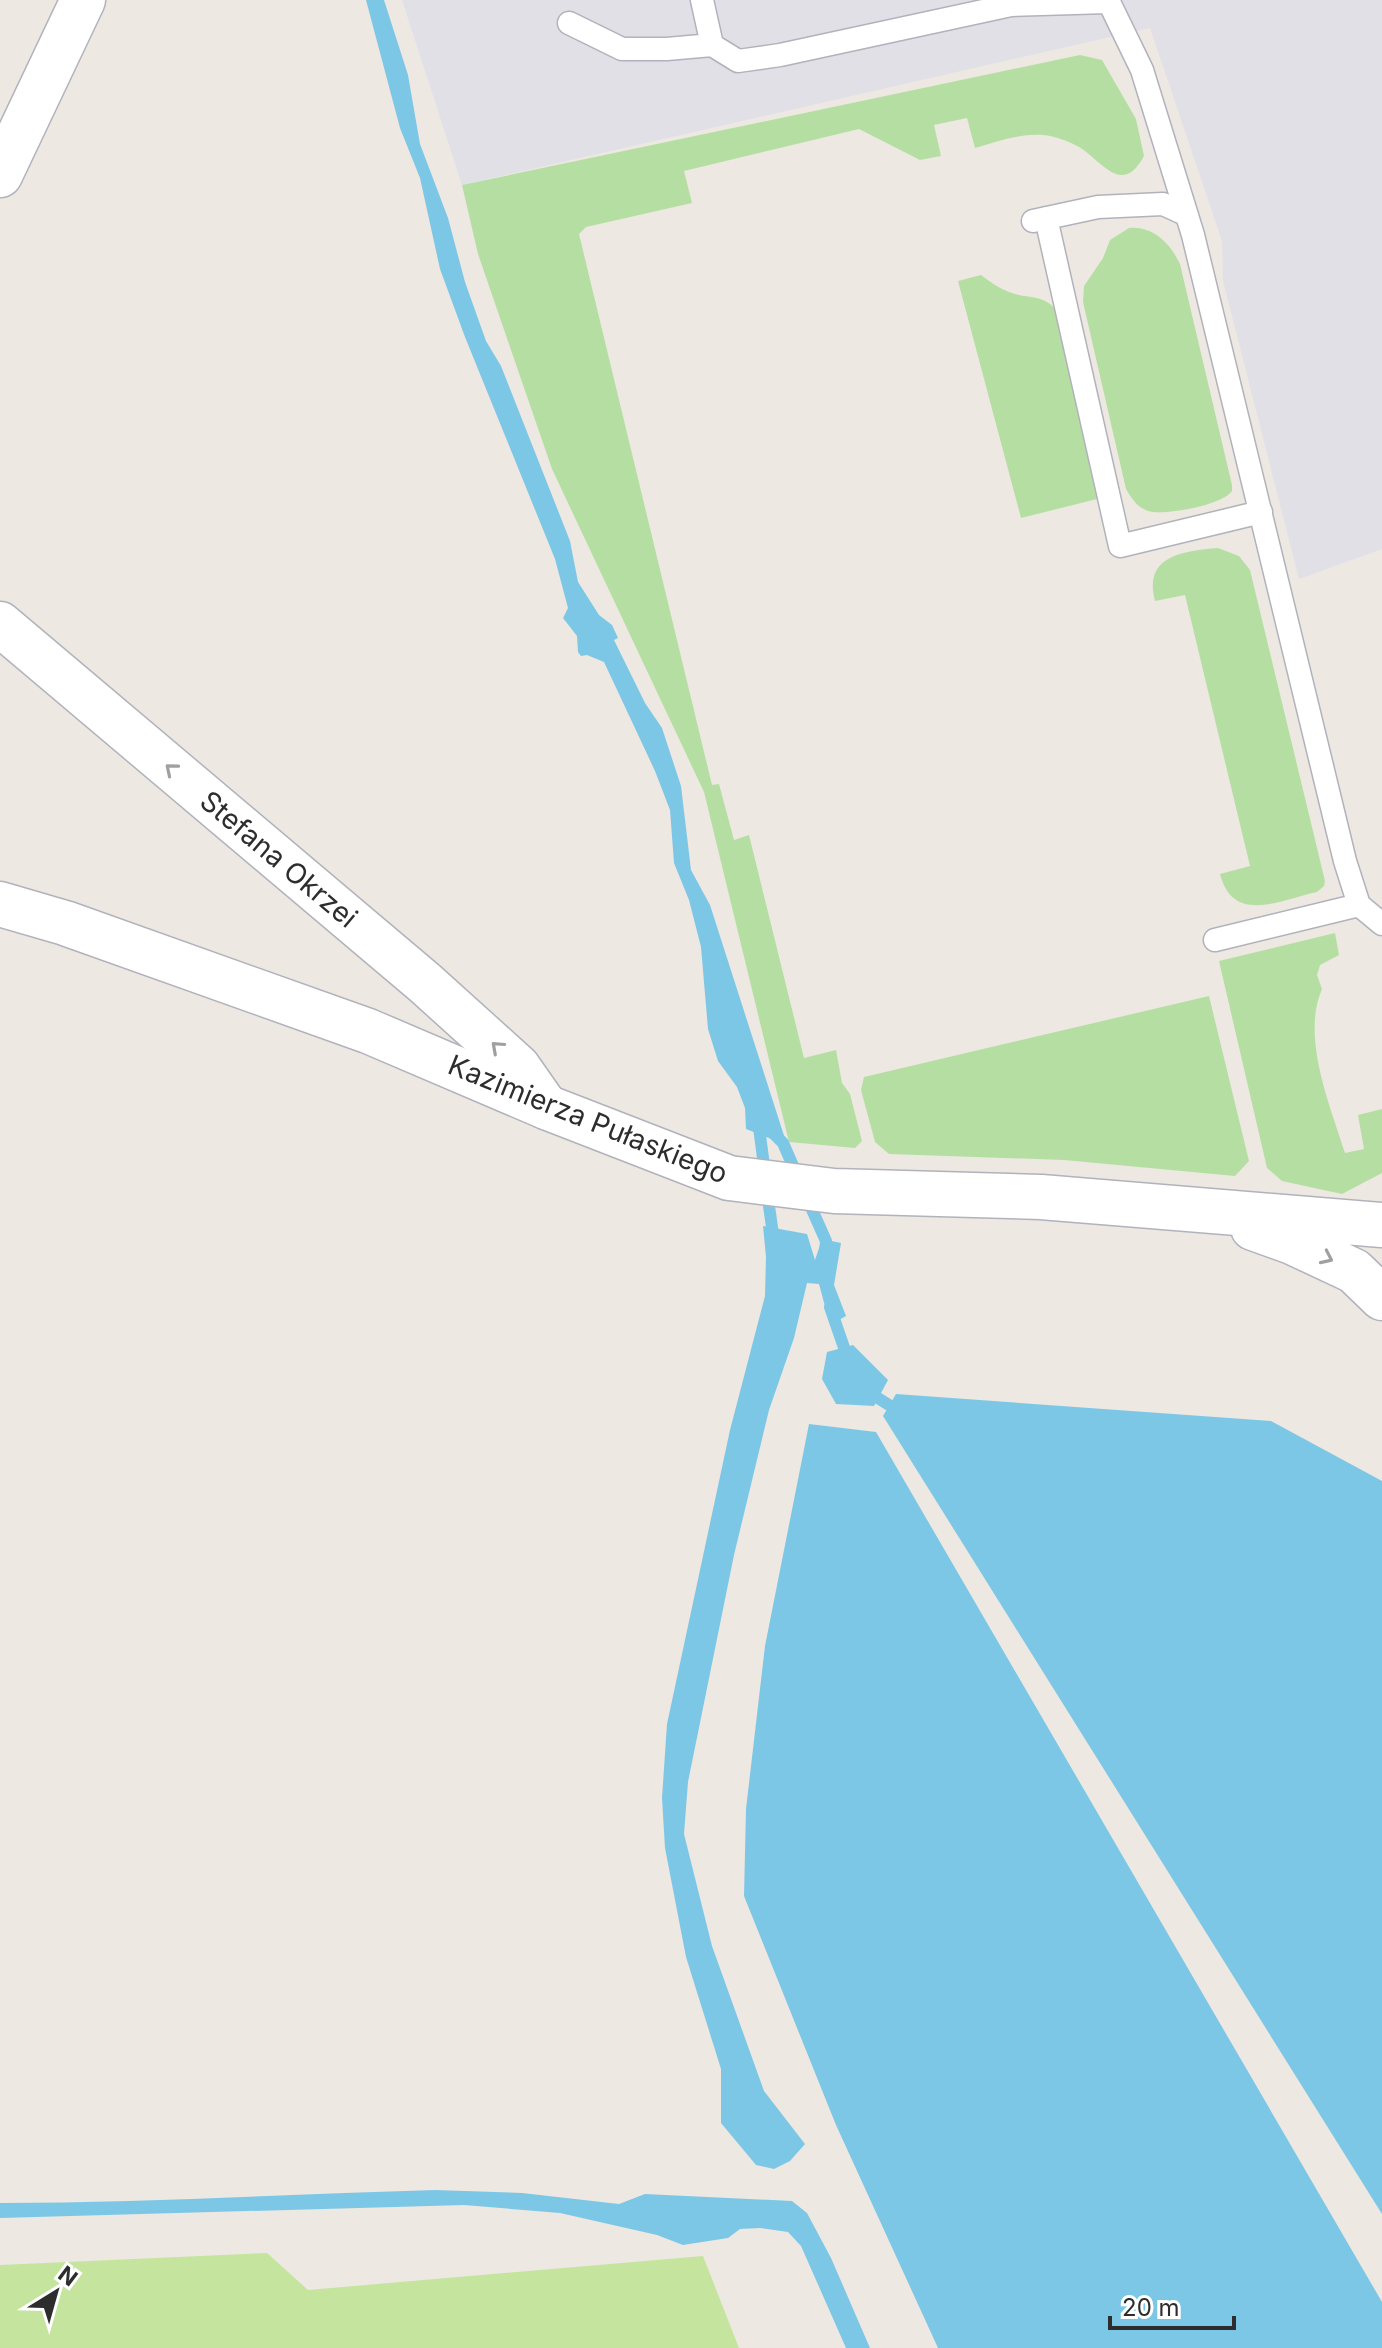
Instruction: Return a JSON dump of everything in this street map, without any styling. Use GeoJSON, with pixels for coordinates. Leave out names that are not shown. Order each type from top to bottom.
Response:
{"type":"FeatureCollection","features":[{"type":"Feature","properties":{"kind":"main road"},"geometry":{"type":"LineString","coordinates":[[0,175],[83,0]]}},
{"type":"Feature","properties":{"kind":"main road","name":"Stefana Okrzei"},"geometry":{"type":"LineString","coordinates":[[0,624],[425,983],[518,1067],[546,1107]]}},
{"type":"Feature","properties":{"kind":"main road","name":"Kazimierza Pułaskiego"},"geometry":{"type":"LineString","coordinates":[[0,904],[80,928],[354,1026],[456,1066],[546,1107],[729,1178],[834,1191],[1041,1197],[1382,1225]]}},
{"type":"Feature","properties":{"kind":"main road","name":"Kazimierza Pułaskiego"},"geometry":{"type":"LineString","coordinates":[[1202,1211],[1292,1242],[1354,1271],[1382,1298]]}},
{"type":"Feature","properties":{"kind":"lane"},"geometry":{"type":"LineString","coordinates":[[702,0],[712,45]]}},
{"type":"Feature","properties":{"kind":"lane"},"geometry":{"type":"LineString","coordinates":[[569,23],[622,49],[712,45],[738,61],[780,55],[1011,5],[1108,1],[1142,70],[1187,215],[1359,905],[1382,924]]}},
{"type":"Feature","properties":{"kind":"lane"},"geometry":{"type":"LineString","coordinates":[[1187,215],[1163,204],[1098,207],[1039,220],[1120,546],[1261,512]]}},
{"type":"Feature","properties":{"kind":"lane"},"geometry":{"type":"LineString","coordinates":[[1215,940],[1359,905]]}},
{"type":"Feature","properties":{"kind":"shaded area"},"geometry":{"type":"Polygon","coordinates":[[[402,0],[1382,0],[1382,549],[1299,579],[1223,281],[1222,241],[1150,28],[462,185],[402,0]]]}},
{"type":"Feature","properties":{"kind":"green space"},"geometry":{"type":"Polygon","coordinates":[[[1080,55],[1102,60],[1136,119],[1144,156],[1128,174],[1112,172],[1079,147],[1048,136],[1017,137],[975,148],[967,118],[934,125],[941,156],[920,160],[859,129],[684,171],[692,203],[586,227],[579,234],[712,785],[719,784],[734,840],[749,835],[804,1058],[836,1050],[842,1083],[850,1094],[862,1141],[855,1148],[789,1142],[704,792],[552,469],[478,254],[462,185],[1080,55]]]}},
{"type":"Feature","properties":{"kind":"green space"},"geometry":{"type":"Polygon","coordinates":[[[1129,228],[1146,230],[1160,237],[1180,264],[1232,485],[1232,491],[1226,496],[1193,508],[1148,511],[1138,505],[1126,489],[1083,302],[1084,286],[1103,258],[1110,240],[1129,228]]]}},
{"type":"Feature","properties":{"kind":"green space"},"geometry":{"type":"Polygon","coordinates":[[[981,275],[1015,294],[1046,301],[1056,310],[1101,498],[1021,518],[958,281],[981,275]]]}},
{"type":"Feature","properties":{"kind":"green space"},"geometry":{"type":"Polygon","coordinates":[[[1218,548],[1239,556],[1250,570],[1325,881],[1317,892],[1260,905],[1235,899],[1226,890],[1220,874],[1250,866],[1185,595],[1155,601],[1153,586],[1160,565],[1168,559],[1191,551],[1218,548]]]}},
{"type":"Feature","properties":{"kind":"green space"},"geometry":{"type":"Polygon","coordinates":[[[1335,933],[1339,955],[1320,965],[1317,975],[1322,989],[1316,1008],[1315,1028],[1320,1071],[1345,1153],[1364,1149],[1358,1115],[1382,1109],[1382,1173],[1342,1194],[1282,1181],[1267,1168],[1219,961],[1335,933]]]}},
{"type":"Feature","properties":{"kind":"green space"},"geometry":{"type":"Polygon","coordinates":[[[1209,996],[1249,1161],[1235,1176],[1064,1160],[889,1154],[875,1142],[861,1090],[864,1077],[1209,996]]]}},
{"type":"Feature","properties":{"kind":"green space"},"geometry":{"type":"Polygon","coordinates":[[[267,2253],[308,2290],[703,2256],[739,2348],[0,2348],[0,2265],[267,2253]]]}},
{"type":"Feature","properties":{"kind":"water"},"geometry":{"type":"Polygon","coordinates":[[[366,0],[384,0],[408,75],[420,144],[448,218],[465,282],[486,341],[501,366],[570,541],[578,582],[599,615],[612,625],[618,638],[614,640],[645,703],[662,728],[681,786],[691,870],[710,905],[787,1145],[746,1129],[745,1108],[737,1087],[718,1061],[708,1029],[701,947],[689,900],[674,863],[670,810],[604,662],[587,655],[581,656],[577,636],[563,618],[568,608],[555,559],[440,269],[420,178],[400,128],[366,0]]]}},
{"type":"Feature","properties":{"kind":"water"},"geometry":{"type":"Polygon","coordinates":[[[763,1226],[807,1234],[815,1260],[822,1239],[841,1243],[834,1285],[846,1316],[830,1325],[819,1284],[807,1283],[794,1338],[769,1410],[734,1555],[688,1782],[684,1834],[712,1946],[764,2091],[805,2144],[790,2161],[774,2169],[756,2165],[721,2123],[721,2069],[686,1957],[665,1848],[662,1798],[667,1724],[730,1430],[765,1296],[763,1226]]]}},
{"type":"Feature","properties":{"kind":"water"},"geometry":{"type":"Polygon","coordinates":[[[853,1345],[888,1380],[874,1406],[836,1404],[822,1379],[827,1352],[853,1345]]]}},
{"type":"Feature","properties":{"kind":"water"},"geometry":{"type":"Polygon","coordinates":[[[896,1394],[1271,1421],[1382,1481],[1382,2214],[883,1416],[896,1394]]]}},
{"type":"Feature","properties":{"kind":"water"},"geometry":{"type":"Polygon","coordinates":[[[809,1424],[876,1432],[1382,2302],[1382,2348],[938,2348],[836,2125],[744,1896],[746,1809],[765,1646],[809,1424]]]}},
{"type":"Feature","properties":{"kind":"water"},"geometry":{"type":"Polygon","coordinates":[[[435,2190],[522,2193],[619,2204],[645,2194],[792,2201],[807,2213],[831,2258],[870,2348],[846,2348],[801,2246],[788,2232],[740,2229],[728,2238],[683,2245],[657,2235],[560,2213],[464,2205],[0,2218],[0,2203],[435,2190]]]}},
{"type":"Feature","properties":{"kind":"waterway"},"geometry":{"type":"LineString","coordinates":[[758,1120],[765,1173]]}},
{"type":"Feature","properties":{"kind":"waterway"},"geometry":{"type":"LineString","coordinates":[[773,1133],[783,1143],[797,1175]]}},
{"type":"Feature","properties":{"kind":"waterway"},"geometry":{"type":"LineString","coordinates":[[767,1192],[774,1241]]}},
{"type":"Feature","properties":{"kind":"waterway"},"geometry":{"type":"LineString","coordinates":[[806,1196],[826,1241],[825,1254]]}},
{"type":"Feature","properties":{"kind":"waterway"},"geometry":{"type":"LineString","coordinates":[[830,1307],[849,1362]]}},
{"type":"Feature","properties":{"kind":"waterway"},"geometry":{"type":"LineString","coordinates":[[865,1390],[889,1405]]}}]}
